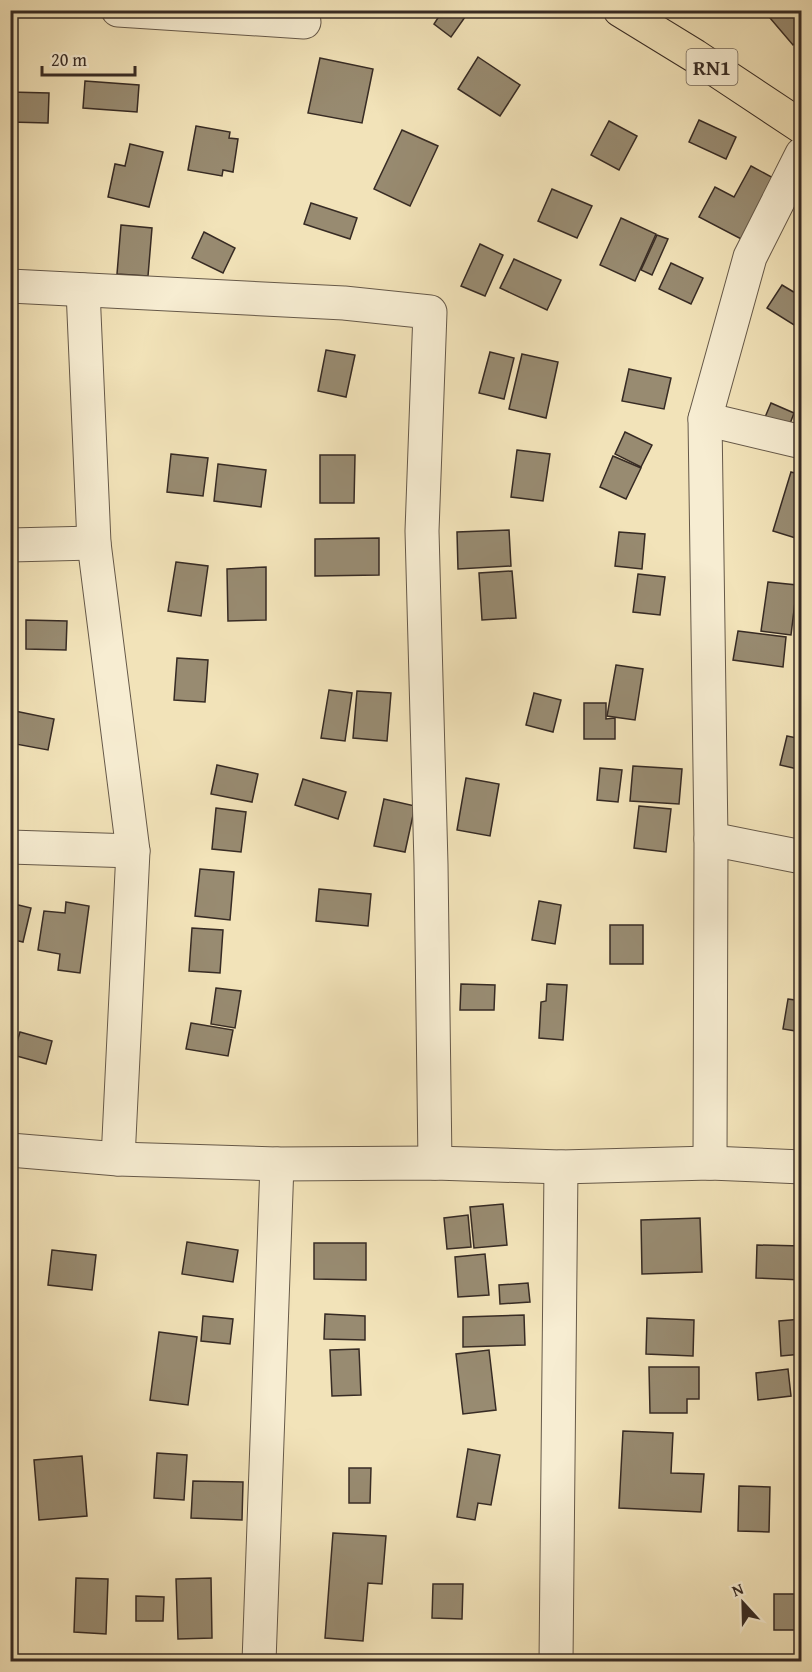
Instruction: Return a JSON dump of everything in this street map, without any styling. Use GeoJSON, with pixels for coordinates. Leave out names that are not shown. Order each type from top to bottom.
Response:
{"type":"FeatureCollection","features":[{"type":"Feature","properties":{"kind":"highway","name":"RN1"},"geometry":{"type":"LineString","coordinates":[[620,10],[695,56],[801,127]]}},
{"type":"Feature","properties":{"kind":"street"},"geometry":{"type":"LineString","coordinates":[[118,10],[304,22]]}},
{"type":"Feature","properties":{"kind":"street"},"geometry":{"type":"LineString","coordinates":[[710,1163],[711,839],[705,420],[750,257],[801,154]]}},
{"type":"Feature","properties":{"kind":"street"},"geometry":{"type":"LineString","coordinates":[[10,286],[344,303],[430,312],[422,531],[431,864],[435,1163]]}},
{"type":"Feature","properties":{"kind":"street"},"geometry":{"type":"LineString","coordinates":[[83,290],[94,543],[133,851],[118,1159]]}},
{"type":"Feature","properties":{"kind":"street"},"geometry":{"type":"LineString","coordinates":[[705,420],[801,442]]}},
{"type":"Feature","properties":{"kind":"street"},"geometry":{"type":"LineString","coordinates":[[10,545],[94,543]]}},
{"type":"Feature","properties":{"kind":"street"},"geometry":{"type":"LineString","coordinates":[[711,839],[801,857]]}},
{"type":"Feature","properties":{"kind":"street"},"geometry":{"type":"LineString","coordinates":[[10,847],[133,851]]}},
{"type":"Feature","properties":{"kind":"street"},"geometry":{"type":"LineString","coordinates":[[10,1150],[118,1159],[277,1164],[435,1163],[561,1167],[710,1163],[801,1167]]}},
{"type":"Feature","properties":{"kind":"street"},"geometry":{"type":"LineString","coordinates":[[259,1662],[277,1164]]}},
{"type":"Feature","properties":{"kind":"street"},"geometry":{"type":"LineString","coordinates":[[556,1662],[561,1167]]}},
{"type":"Feature","properties":{"kind":"building"},"geometry":{"type":"Polygon","coordinates":[[[334,10],[355,10],[352,17],[334,10]]]}},
{"type":"Feature","properties":{"kind":"building"},"geometry":{"type":"Polygon","coordinates":[[[443,10],[470,10],[451,37],[434,24],[443,10]]]}},
{"type":"Feature","properties":{"kind":"building"},"geometry":{"type":"Polygon","coordinates":[[[793,10],[802,20],[802,37],[793,45],[764,11],[793,10]]]}},
{"type":"Feature","properties":{"kind":"building"},"geometry":{"type":"Polygon","coordinates":[[[478,57],[520,85],[500,116],[458,89],[478,57]]]}},
{"type":"Feature","properties":{"kind":"building"},"geometry":{"type":"Polygon","coordinates":[[[320,58],[373,69],[362,123],[308,113],[320,58]]]}},
{"type":"Feature","properties":{"kind":"building"},"geometry":{"type":"Polygon","coordinates":[[[85,81],[139,85],[137,112],[83,108],[85,81]]]}},
{"type":"Feature","properties":{"kind":"building"},"geometry":{"type":"Polygon","coordinates":[[[10,92],[49,93],[48,123],[10,122],[10,92]]]}},
{"type":"Feature","properties":{"kind":"building"},"geometry":{"type":"Polygon","coordinates":[[[699,120],[736,137],[726,159],[689,142],[699,120]]]}},
{"type":"Feature","properties":{"kind":"building"},"geometry":{"type":"Polygon","coordinates":[[[609,121],[637,136],[619,170],[591,155],[609,121]]]}},
{"type":"Feature","properties":{"kind":"building"},"geometry":{"type":"Polygon","coordinates":[[[196,126],[230,132],[229,138],[238,139],[233,172],[223,170],[222,176],[188,170],[196,126]]]}},
{"type":"Feature","properties":{"kind":"building"},"geometry":{"type":"Polygon","coordinates":[[[402,130],[438,146],[410,206],[374,189],[402,130]]]}},
{"type":"Feature","properties":{"kind":"building"},"geometry":{"type":"Polygon","coordinates":[[[130,144],[163,152],[149,207],[108,197],[115,164],[125,166],[130,144]]]}},
{"type":"Feature","properties":{"kind":"building"},"geometry":{"type":"Polygon","coordinates":[[[10,158],[15,158],[12,186],[10,186],[10,158]]]}},
{"type":"Feature","properties":{"kind":"building"},"geometry":{"type":"Polygon","coordinates":[[[751,166],[777,180],[745,241],[699,217],[715,187],[734,197],[751,166]]]}},
{"type":"Feature","properties":{"kind":"building"},"geometry":{"type":"Polygon","coordinates":[[[552,189],[592,206],[577,238],[538,221],[552,189]]]}},
{"type":"Feature","properties":{"kind":"building"},"geometry":{"type":"Polygon","coordinates":[[[311,203],[357,218],[350,239],[304,224],[311,203]]]}},
{"type":"Feature","properties":{"kind":"building"},"geometry":{"type":"Polygon","coordinates":[[[621,218],[656,234],[635,281],[600,265],[621,218]]]}},
{"type":"Feature","properties":{"kind":"building"},"geometry":{"type":"Polygon","coordinates":[[[121,225],[152,228],[148,276],[117,274],[121,225]]]}},
{"type":"Feature","properties":{"kind":"building"},"geometry":{"type":"Polygon","coordinates":[[[204,232],[235,248],[223,273],[192,258],[204,232]]]}},
{"type":"Feature","properties":{"kind":"building"},"geometry":{"type":"Polygon","coordinates":[[[657,235],[668,239],[652,275],[641,270],[657,235]]]}},
{"type":"Feature","properties":{"kind":"building"},"geometry":{"type":"Polygon","coordinates":[[[480,244],[503,255],[485,296],[461,286],[480,244]]]}},
{"type":"Feature","properties":{"kind":"building"},"geometry":{"type":"Polygon","coordinates":[[[514,259],[561,280],[547,310],[500,288],[514,259]]]}},
{"type":"Feature","properties":{"kind":"building"},"geometry":{"type":"Polygon","coordinates":[[[671,263],[703,278],[691,304],[659,289],[671,263]]]}},
{"type":"Feature","properties":{"kind":"building"},"geometry":{"type":"Polygon","coordinates":[[[782,285],[802,297],[802,330],[767,308],[782,285]]]}},
{"type":"Feature","properties":{"kind":"building"},"geometry":{"type":"Polygon","coordinates":[[[326,350],[355,355],[346,397],[318,391],[326,350]]]}},
{"type":"Feature","properties":{"kind":"building"},"geometry":{"type":"Polygon","coordinates":[[[490,352],[514,358],[504,399],[479,393],[490,352]]]}},
{"type":"Feature","properties":{"kind":"building"},"geometry":{"type":"Polygon","coordinates":[[[522,354],[558,362],[546,418],[509,409],[522,354]]]}},
{"type":"Feature","properties":{"kind":"building"},"geometry":{"type":"Polygon","coordinates":[[[629,369],[671,378],[664,409],[622,401],[629,369]]]}},
{"type":"Feature","properties":{"kind":"building"},"geometry":{"type":"Polygon","coordinates":[[[771,403],[794,413],[787,432],[763,422],[771,403]]]}},
{"type":"Feature","properties":{"kind":"building"},"geometry":{"type":"Polygon","coordinates":[[[625,432],[652,445],[641,467],[615,454],[625,432]]]}},
{"type":"Feature","properties":{"kind":"building"},"geometry":{"type":"Polygon","coordinates":[[[517,450],[550,454],[543,501],[511,497],[517,450]]]}},
{"type":"Feature","properties":{"kind":"building"},"geometry":{"type":"Polygon","coordinates":[[[171,454],[208,458],[203,496],[167,492],[171,454]]]}},
{"type":"Feature","properties":{"kind":"building"},"geometry":{"type":"Polygon","coordinates":[[[320,455],[355,455],[354,503],[320,503],[320,455]]]}},
{"type":"Feature","properties":{"kind":"building"},"geometry":{"type":"Polygon","coordinates":[[[613,456],[641,468],[626,499],[600,487],[613,456]]]}},
{"type":"Feature","properties":{"kind":"building"},"geometry":{"type":"Polygon","coordinates":[[[218,464],[266,470],[261,507],[214,501],[218,464]]]}},
{"type":"Feature","properties":{"kind":"building"},"geometry":{"type":"Polygon","coordinates":[[[791,472],[802,475],[802,540],[773,531],[791,472]]]}},
{"type":"Feature","properties":{"kind":"building"},"geometry":{"type":"Polygon","coordinates":[[[509,530],[511,566],[458,569],[457,532],[509,530]]]}},
{"type":"Feature","properties":{"kind":"building"},"geometry":{"type":"Polygon","coordinates":[[[619,532],[645,534],[642,569],[615,566],[619,532]]]}},
{"type":"Feature","properties":{"kind":"building"},"geometry":{"type":"Polygon","coordinates":[[[379,538],[379,575],[315,576],[315,539],[379,538]]]}},
{"type":"Feature","properties":{"kind":"building"},"geometry":{"type":"Polygon","coordinates":[[[176,562],[208,566],[201,616],[168,611],[176,562]]]}},
{"type":"Feature","properties":{"kind":"building"},"geometry":{"type":"Polygon","coordinates":[[[266,567],[266,620],[228,621],[227,569],[266,567]]]}},
{"type":"Feature","properties":{"kind":"building"},"geometry":{"type":"Polygon","coordinates":[[[512,571],[516,618],[482,620],[479,573],[512,571]]]}},
{"type":"Feature","properties":{"kind":"building"},"geometry":{"type":"Polygon","coordinates":[[[638,574],[665,577],[660,615],[633,612],[638,574]]]}},
{"type":"Feature","properties":{"kind":"building"},"geometry":{"type":"Polygon","coordinates":[[[768,582],[797,585],[791,635],[761,631],[768,582]]]}},
{"type":"Feature","properties":{"kind":"building"},"geometry":{"type":"Polygon","coordinates":[[[26,620],[67,621],[66,650],[26,649],[26,620]]]}},
{"type":"Feature","properties":{"kind":"building"},"geometry":{"type":"Polygon","coordinates":[[[738,631],[786,637],[783,667],[733,660],[738,631]]]}},
{"type":"Feature","properties":{"kind":"building"},"geometry":{"type":"Polygon","coordinates":[[[177,658],[208,660],[205,702],[174,700],[177,658]]]}},
{"type":"Feature","properties":{"kind":"building"},"geometry":{"type":"Polygon","coordinates":[[[616,665],[643,669],[635,720],[607,716],[616,665]]]}},
{"type":"Feature","properties":{"kind":"building"},"geometry":{"type":"Polygon","coordinates":[[[329,690],[352,693],[345,741],[321,738],[329,690]]]}},
{"type":"Feature","properties":{"kind":"building"},"geometry":{"type":"Polygon","coordinates":[[[357,691],[391,693],[387,741],[353,738],[357,691]]]}},
{"type":"Feature","properties":{"kind":"building"},"geometry":{"type":"Polygon","coordinates":[[[534,693],[561,700],[553,732],[526,725],[534,693]]]}},
{"type":"Feature","properties":{"kind":"building"},"geometry":{"type":"Polygon","coordinates":[[[584,703],[606,703],[606,719],[615,718],[615,739],[584,739],[584,703]]]}},
{"type":"Feature","properties":{"kind":"building"},"geometry":{"type":"Polygon","coordinates":[[[10,710],[54,719],[48,750],[10,743],[10,710]]]}},
{"type":"Feature","properties":{"kind":"building"},"geometry":{"type":"Polygon","coordinates":[[[787,736],[802,739],[802,770],[780,765],[787,736]]]}},
{"type":"Feature","properties":{"kind":"building"},"geometry":{"type":"Polygon","coordinates":[[[217,765],[258,774],[252,802],[211,794],[217,765]]]}},
{"type":"Feature","properties":{"kind":"building"},"geometry":{"type":"Polygon","coordinates":[[[633,766],[682,769],[679,804],[630,801],[633,766]]]}},
{"type":"Feature","properties":{"kind":"building"},"geometry":{"type":"Polygon","coordinates":[[[600,768],[622,770],[618,802],[597,800],[600,768]]]}},
{"type":"Feature","properties":{"kind":"building"},"geometry":{"type":"Polygon","coordinates":[[[466,778],[499,784],[490,836],[457,830],[466,778]]]}},
{"type":"Feature","properties":{"kind":"building"},"geometry":{"type":"Polygon","coordinates":[[[303,779],[346,792],[338,819],[295,805],[303,779]]]}},
{"type":"Feature","properties":{"kind":"building"},"geometry":{"type":"Polygon","coordinates":[[[384,799],[415,806],[405,852],[374,846],[384,799]]]}},
{"type":"Feature","properties":{"kind":"building"},"geometry":{"type":"Polygon","coordinates":[[[639,806],[671,809],[666,852],[634,848],[639,806]]]}},
{"type":"Feature","properties":{"kind":"building"},"geometry":{"type":"Polygon","coordinates":[[[216,808],[246,812],[241,852],[212,849],[216,808]]]}},
{"type":"Feature","properties":{"kind":"building"},"geometry":{"type":"Polygon","coordinates":[[[200,869],[234,872],[230,920],[195,916],[200,869]]]}},
{"type":"Feature","properties":{"kind":"building"},"geometry":{"type":"Polygon","coordinates":[[[319,889],[371,894],[368,926],[316,921],[319,889]]]}},
{"type":"Feature","properties":{"kind":"building"},"geometry":{"type":"Polygon","coordinates":[[[539,901],[561,905],[555,944],[532,940],[539,901]]]}},
{"type":"Feature","properties":{"kind":"building"},"geometry":{"type":"Polygon","coordinates":[[[66,902],[89,906],[80,973],[58,970],[60,954],[38,950],[44,911],[65,913],[66,902]]]}},
{"type":"Feature","properties":{"kind":"building"},"geometry":{"type":"Polygon","coordinates":[[[10,903],[31,908],[23,942],[10,939],[10,903]]]}},
{"type":"Feature","properties":{"kind":"building"},"geometry":{"type":"Polygon","coordinates":[[[610,925],[643,925],[643,964],[610,964],[610,925]]]}},
{"type":"Feature","properties":{"kind":"building"},"geometry":{"type":"Polygon","coordinates":[[[192,928],[223,930],[220,973],[189,971],[192,928]]]}},
{"type":"Feature","properties":{"kind":"building"},"geometry":{"type":"Polygon","coordinates":[[[461,984],[495,985],[494,1010],[460,1010],[461,984]]]}},
{"type":"Feature","properties":{"kind":"building"},"geometry":{"type":"Polygon","coordinates":[[[547,984],[567,985],[563,1040],[539,1038],[541,1002],[546,1001],[547,984]]]}},
{"type":"Feature","properties":{"kind":"building"},"geometry":{"type":"Polygon","coordinates":[[[216,988],[241,991],[235,1028],[211,1024],[216,988]]]}},
{"type":"Feature","properties":{"kind":"building"},"geometry":{"type":"Polygon","coordinates":[[[788,999],[802,1001],[802,1032],[783,1029],[788,999]]]}},
{"type":"Feature","properties":{"kind":"building"},"geometry":{"type":"Polygon","coordinates":[[[10,1020],[17,1022],[10,1053],[10,1020]]]}},
{"type":"Feature","properties":{"kind":"building"},"geometry":{"type":"Polygon","coordinates":[[[191,1023],[233,1030],[228,1056],[186,1049],[191,1023]]]}},
{"type":"Feature","properties":{"kind":"building"},"geometry":{"type":"Polygon","coordinates":[[[20,1032],[52,1041],[46,1064],[13,1055],[20,1032]]]}},
{"type":"Feature","properties":{"kind":"building"},"geometry":{"type":"Polygon","coordinates":[[[503,1204],[507,1245],[474,1248],[470,1207],[503,1204]]]}},
{"type":"Feature","properties":{"kind":"building"},"geometry":{"type":"Polygon","coordinates":[[[468,1215],[471,1247],[447,1249],[444,1218],[468,1215]]]}},
{"type":"Feature","properties":{"kind":"building"},"geometry":{"type":"Polygon","coordinates":[[[700,1218],[702,1272],[642,1274],[641,1220],[700,1218]]]}},
{"type":"Feature","properties":{"kind":"building"},"geometry":{"type":"Polygon","coordinates":[[[187,1242],[238,1250],[233,1282],[182,1274],[187,1242]]]}},
{"type":"Feature","properties":{"kind":"building"},"geometry":{"type":"Polygon","coordinates":[[[314,1243],[366,1243],[366,1280],[314,1279],[314,1243]]]}},
{"type":"Feature","properties":{"kind":"building"},"geometry":{"type":"Polygon","coordinates":[[[757,1245],[802,1246],[802,1280],[756,1278],[757,1245]]]}},
{"type":"Feature","properties":{"kind":"building"},"geometry":{"type":"Polygon","coordinates":[[[52,1250],[96,1255],[92,1290],[48,1285],[52,1250]]]}},
{"type":"Feature","properties":{"kind":"building"},"geometry":{"type":"Polygon","coordinates":[[[485,1254],[489,1295],[458,1297],[455,1257],[485,1254]]]}},
{"type":"Feature","properties":{"kind":"building"},"geometry":{"type":"Polygon","coordinates":[[[528,1283],[530,1302],[500,1304],[499,1285],[528,1283]]]}},
{"type":"Feature","properties":{"kind":"building"},"geometry":{"type":"Polygon","coordinates":[[[325,1314],[365,1316],[365,1340],[324,1339],[325,1314]]]}},
{"type":"Feature","properties":{"kind":"building"},"geometry":{"type":"Polygon","coordinates":[[[524,1315],[525,1345],[463,1347],[463,1317],[524,1315]]]}},
{"type":"Feature","properties":{"kind":"building"},"geometry":{"type":"Polygon","coordinates":[[[203,1316],[233,1319],[230,1344],[201,1341],[203,1316]]]}},
{"type":"Feature","properties":{"kind":"building"},"geometry":{"type":"Polygon","coordinates":[[[647,1318],[694,1320],[693,1356],[646,1354],[647,1318]]]}},
{"type":"Feature","properties":{"kind":"building"},"geometry":{"type":"Polygon","coordinates":[[[802,1319],[802,1354],[781,1356],[779,1321],[802,1319]]]}},
{"type":"Feature","properties":{"kind":"building"},"geometry":{"type":"Polygon","coordinates":[[[159,1332],[197,1337],[188,1405],[150,1400],[159,1332]]]}},
{"type":"Feature","properties":{"kind":"building"},"geometry":{"type":"Polygon","coordinates":[[[359,1349],[361,1395],[332,1396],[330,1350],[359,1349]]]}},
{"type":"Feature","properties":{"kind":"building"},"geometry":{"type":"Polygon","coordinates":[[[489,1350],[496,1410],[463,1414],[456,1354],[489,1350]]]}},
{"type":"Feature","properties":{"kind":"building"},"geometry":{"type":"Polygon","coordinates":[[[649,1367],[699,1367],[699,1399],[687,1399],[687,1413],[650,1413],[649,1367]]]}},
{"type":"Feature","properties":{"kind":"building"},"geometry":{"type":"Polygon","coordinates":[[[788,1369],[791,1396],[758,1400],[756,1373],[788,1369]]]}},
{"type":"Feature","properties":{"kind":"building"},"geometry":{"type":"Polygon","coordinates":[[[623,1431],[673,1433],[671,1473],[704,1474],[701,1512],[619,1508],[623,1431]]]}},
{"type":"Feature","properties":{"kind":"building"},"geometry":{"type":"Polygon","coordinates":[[[468,1449],[500,1455],[491,1505],[478,1503],[475,1520],[457,1517],[468,1449]]]}},
{"type":"Feature","properties":{"kind":"building"},"geometry":{"type":"Polygon","coordinates":[[[157,1453],[187,1455],[184,1500],[154,1498],[157,1453]]]}},
{"type":"Feature","properties":{"kind":"building"},"geometry":{"type":"Polygon","coordinates":[[[82,1456],[87,1516],[39,1520],[34,1460],[82,1456]]]}},
{"type":"Feature","properties":{"kind":"building"},"geometry":{"type":"Polygon","coordinates":[[[349,1468],[371,1468],[370,1503],[349,1503],[349,1468]]]}},
{"type":"Feature","properties":{"kind":"building"},"geometry":{"type":"Polygon","coordinates":[[[193,1481],[243,1482],[242,1520],[191,1518],[193,1481]]]}},
{"type":"Feature","properties":{"kind":"building"},"geometry":{"type":"Polygon","coordinates":[[[739,1486],[770,1487],[769,1532],[738,1531],[739,1486]]]}},
{"type":"Feature","properties":{"kind":"building"},"geometry":{"type":"Polygon","coordinates":[[[333,1533],[386,1536],[382,1584],[368,1583],[363,1641],[325,1638],[333,1533]]]}},
{"type":"Feature","properties":{"kind":"building"},"geometry":{"type":"Polygon","coordinates":[[[76,1578],[108,1579],[106,1634],[74,1632],[76,1578]]]}},
{"type":"Feature","properties":{"kind":"building"},"geometry":{"type":"Polygon","coordinates":[[[211,1578],[212,1638],[178,1639],[176,1579],[211,1578]]]}},
{"type":"Feature","properties":{"kind":"building"},"geometry":{"type":"Polygon","coordinates":[[[433,1584],[463,1584],[462,1619],[432,1618],[433,1584]]]}},
{"type":"Feature","properties":{"kind":"building"},"geometry":{"type":"Polygon","coordinates":[[[774,1594],[797,1594],[797,1630],[774,1630],[774,1594]]]}},
{"type":"Feature","properties":{"kind":"building"},"geometry":{"type":"Polygon","coordinates":[[[136,1596],[164,1597],[163,1621],[136,1621],[136,1596]]]}}]}
